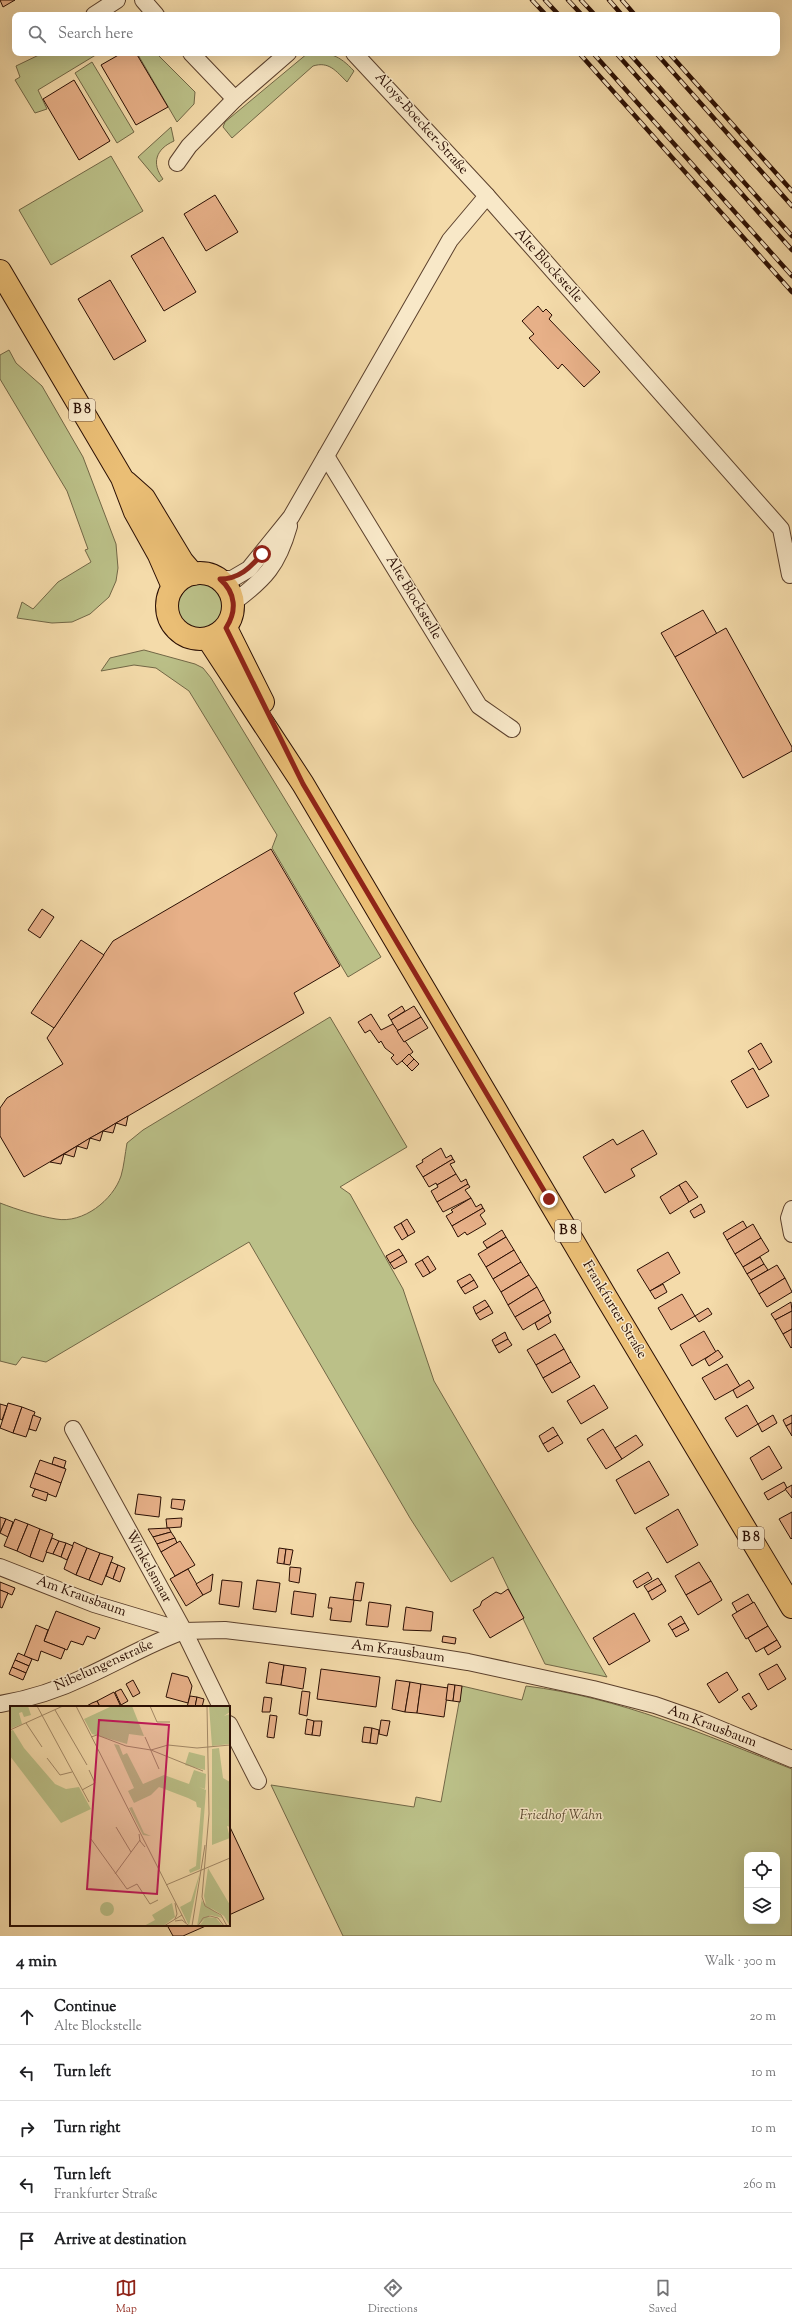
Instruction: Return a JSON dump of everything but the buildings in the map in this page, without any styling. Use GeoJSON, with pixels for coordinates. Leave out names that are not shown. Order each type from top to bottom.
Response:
{"type":"FeatureCollection","features":[{"type":"Feature","properties":{"kind":"main road","name":"B 8"},"geometry":{"type":"LineString","coordinates":[[0,271],[122,478],[135,512],[159,555],[173,587]]}},
{"type":"Feature","properties":{"kind":"main road","name":"B 8"},"geometry":{"type":"LineString","coordinates":[[122,478],[144,498],[182,561],[193,574]]}},
{"type":"Feature","properties":{"kind":"main road"},"geometry":{"type":"LineString","coordinates":[[193,574],[207,574],[220,579],[229,589],[234,602],[234,611],[226,628],[208,639],[199,640],[183,635],[170,622],[167,603],[173,587],[182,578],[193,574]]}},
{"type":"Feature","properties":{"kind":"main road","name":"Frankfurter Straße"},"geometry":{"type":"LineString","coordinates":[[226,628],[303,784]]}},
{"type":"Feature","properties":{"kind":"main road","name":"Frankfurter Straße"},"geometry":{"type":"LineString","coordinates":[[208,639],[303,784],[540,1182],[606,1297],[792,1607]]}},
{"type":"Feature","properties":{"kind":"street"},"geometry":{"type":"LineString","coordinates":[[99,12],[117,0]]}},
{"type":"Feature","properties":{"kind":"street"},"geometry":{"type":"LineString","coordinates":[[143,0],[153,12]]}},
{"type":"Feature","properties":{"kind":"street"},"geometry":{"type":"LineString","coordinates":[[194,56],[235,99]]}},
{"type":"Feature","properties":{"kind":"street"},"geometry":{"type":"LineString","coordinates":[[177,163],[189,146],[235,99],[285,56]]}},
{"type":"Feature","properties":{"kind":"street","name":"Aloys-Boecker-Straße"},"geometry":{"type":"LineString","coordinates":[[357,56],[487,196]]}},
{"type":"Feature","properties":{"kind":"street"},"geometry":{"type":"LineString","coordinates":[[220,579],[232,579],[249,569],[291,517],[450,240],[487,196]]}},
{"type":"Feature","properties":{"kind":"street","name":"Alte Blockstelle"},"geometry":{"type":"LineString","coordinates":[[487,196],[781,529],[790,575]]}},
{"type":"Feature","properties":{"kind":"street","name":"Alte Blockstelle"},"geometry":{"type":"LineString","coordinates":[[326,456],[479,706],[512,729]]}},
{"type":"Feature","properties":{"kind":"street"},"geometry":{"type":"LineString","coordinates":[[234,602],[258,584],[269,572],[278,556],[291,517]]}},
{"type":"Feature","properties":{"kind":"street"},"geometry":{"type":"LineString","coordinates":[[792,1209],[788,1218],[792,1234]]}},
{"type":"Feature","properties":{"kind":"street","name":"Winkelsmaar"},"geometry":{"type":"LineString","coordinates":[[73,1429],[184,1631],[221,1706]]}},
{"type":"Feature","properties":{"kind":"street","name":"Am Krausbaum"},"geometry":{"type":"LineString","coordinates":[[0,1567],[94,1604],[184,1631],[225,1630],[399,1651],[468,1662],[593,1689],[655,1705],[698,1720],[792,1759]]}},
{"type":"Feature","properties":{"kind":"street","name":"Nibelungenstraße"},"geometry":{"type":"LineString","coordinates":[[0,1704],[41,1694],[86,1677],[162,1639],[184,1631]]}},
{"type":"Feature","properties":{"kind":"street"},"geometry":{"type":"LineString","coordinates":[[230,1726],[258,1781]]}},
{"type":"Feature","properties":{"kind":"green space"},"geometry":{"type":"Polygon","coordinates":[[[37,56],[94,56],[38,90],[47,109],[35,113],[15,80],[20,77],[16,66],[37,56]]]}},
{"type":"Feature","properties":{"kind":"green space"},"geometry":{"type":"Polygon","coordinates":[[[139,56],[159,56],[195,92],[194,104],[177,122],[139,56]]]}},
{"type":"Feature","properties":{"kind":"green space"},"geometry":{"type":"Polygon","coordinates":[[[304,56],[334,56],[344,61],[354,71],[347,82],[336,71],[328,66],[313,66],[232,138],[223,127],[225,122],[304,56]]]}},
{"type":"Feature","properties":{"kind":"green space"},"geometry":{"type":"Polygon","coordinates":[[[92,62],[134,132],[117,143],[75,73],[92,62]]]}},
{"type":"Feature","properties":{"kind":"green space"},"geometry":{"type":"Polygon","coordinates":[[[171,127],[174,141],[163,148],[157,157],[157,167],[163,179],[159,182],[138,157],[171,127]]]}},
{"type":"Feature","properties":{"kind":"green space"},"geometry":{"type":"Polygon","coordinates":[[[111,156],[143,211],[51,265],[19,210],[111,156]]]}},
{"type":"Feature","properties":{"kind":"green space"},"geometry":{"type":"Polygon","coordinates":[[[9,350],[16,363],[42,386],[83,457],[116,544],[118,568],[116,581],[109,597],[90,614],[72,622],[52,623],[17,618],[22,602],[33,609],[58,582],[91,562],[85,550],[88,549],[67,491],[0,379],[0,355],[9,350]]]}},
{"type":"Feature","properties":{"kind":"green space"},"geometry":{"type":"Polygon","coordinates":[[[200,578],[211,580],[220,586],[226,595],[228,606],[226,617],[220,626],[211,632],[200,634],[189,632],[180,626],[174,617],[172,606],[174,595],[180,586],[189,580],[200,578]]]}},
{"type":"Feature","properties":{"kind":"green space"},"geometry":{"type":"Polygon","coordinates":[[[144,650],[195,664],[203,668],[211,678],[381,957],[348,977],[272,848],[277,835],[189,691],[156,668],[134,665],[101,671],[110,658],[144,650]]]}},
{"type":"Feature","properties":{"kind":"green space"},"geometry":{"type":"Polygon","coordinates":[[[330,1017],[407,1147],[340,1187],[350,1194],[403,1289],[434,1381],[607,1677],[545,1664],[493,1557],[451,1582],[410,1518],[249,1242],[46,1362],[22,1357],[16,1365],[0,1361],[0,1203],[56,1219],[66,1220],[86,1214],[96,1208],[111,1194],[121,1176],[127,1143],[143,1130],[330,1017]]]}},
{"type":"Feature","properties":{"kind":"green space","name":"Friedhof Wahn"},"geometry":{"type":"Polygon","coordinates":[[[462,1686],[522,1700],[526,1686],[561,1691],[628,1708],[694,1731],[792,1769],[792,1936],[343,1936],[271,1785],[414,1807],[416,1797],[441,1802],[462,1686]]]}},
{"type":"Feature","properties":{"kind":"railway"},"geometry":{"type":"LineString","coordinates":[[532,0],[543,12]]}},
{"type":"Feature","properties":{"kind":"railway"},"geometry":{"type":"LineString","coordinates":[[545,0],[556,12]]}},
{"type":"Feature","properties":{"kind":"railway"},"geometry":{"type":"LineString","coordinates":[[568,0],[579,12]]}},
{"type":"Feature","properties":{"kind":"railway"},"geometry":{"type":"LineString","coordinates":[[581,0],[592,12]]}},
{"type":"Feature","properties":{"kind":"railway"},"geometry":{"type":"LineString","coordinates":[[609,0],[619,12]]}},
{"type":"Feature","properties":{"kind":"railway"},"geometry":{"type":"LineString","coordinates":[[622,0],[632,12]]}},
{"type":"Feature","properties":{"kind":"railway"},"geometry":{"type":"LineString","coordinates":[[582,56],[792,292]]}},
{"type":"Feature","properties":{"kind":"railway"},"geometry":{"type":"LineString","coordinates":[[596,56],[792,276]]}},
{"type":"Feature","properties":{"kind":"railway"},"geometry":{"type":"LineString","coordinates":[[619,56],[792,250]]}},
{"type":"Feature","properties":{"kind":"railway"},"geometry":{"type":"LineString","coordinates":[[632,56],[792,236]]}},
{"type":"Feature","properties":{"kind":"railway"},"geometry":{"type":"LineString","coordinates":[[659,56],[792,206]]}},
{"type":"Feature","properties":{"kind":"railway"},"geometry":{"type":"LineString","coordinates":[[672,56],[792,191]]}},
{"type":"Feature","properties":{"kind":"route"},"geometry":{"type":"LineString","coordinates":[[262,554],[249,569],[232,579],[220,579],[229,589],[234,602],[234,611],[226,628],[303,784],[549,1199]]}}]}
